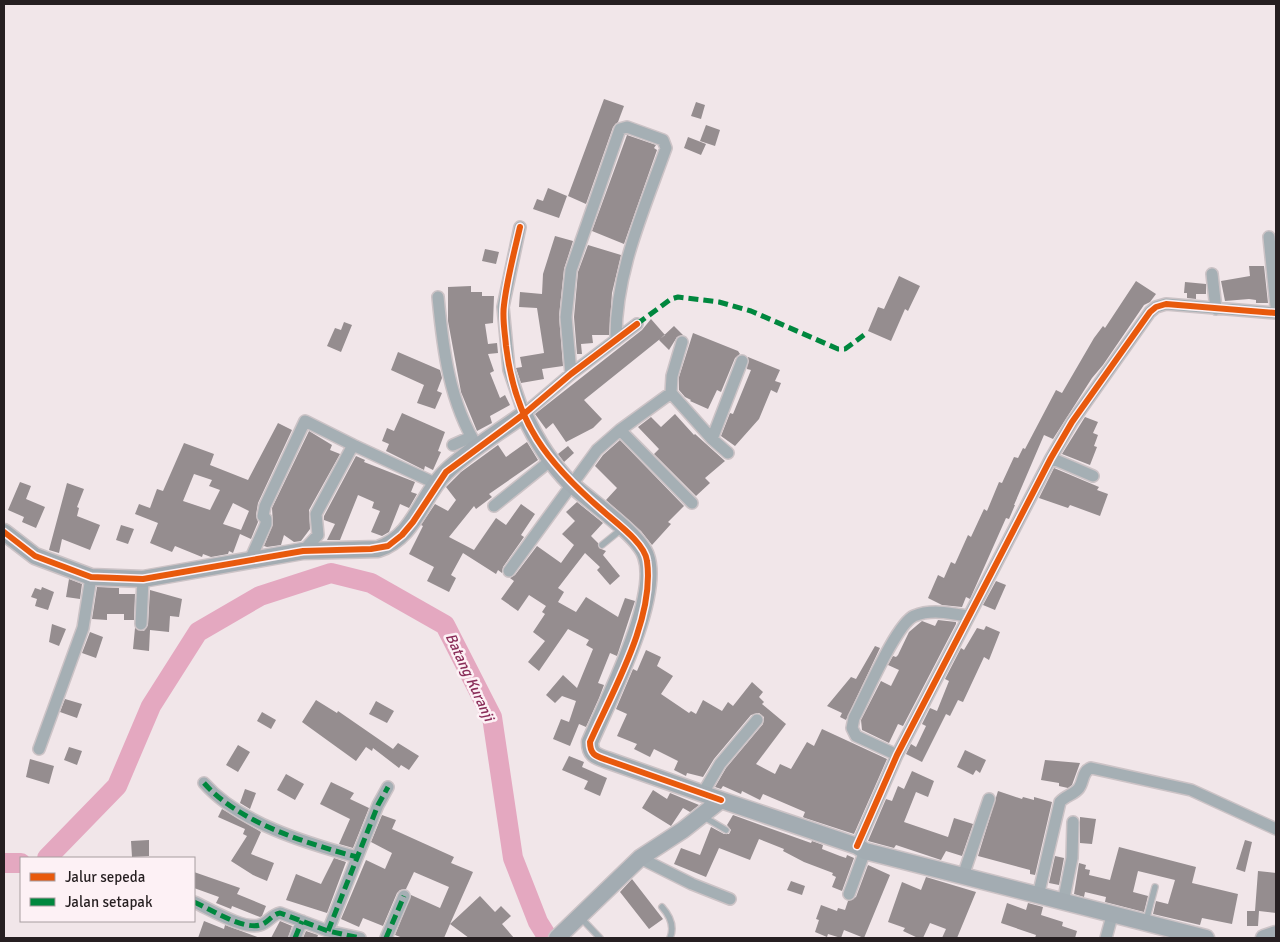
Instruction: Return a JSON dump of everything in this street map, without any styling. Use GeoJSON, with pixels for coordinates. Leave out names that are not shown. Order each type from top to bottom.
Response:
{"type":"FeatureCollection","features":[{"type":"Feature","properties":{"kind":"street"},"geometry":{"type":"LineString","coordinates":[[571,374],[566,317],[571,270],[618,134],[622,127],[626,126],[663,140],[666,148],[624,270],[616,321],[616,340]]}},
{"type":"Feature","properties":{"kind":"street"},"geometry":{"type":"LineString","coordinates":[[520,227],[503,307],[509,370],[524,414],[550,461],[571,483],[622,528],[646,555],[648,578],[636,638],[590,742],[590,751],[593,755],[861,849],[1112,916],[1206,938]]}},
{"type":"Feature","properties":{"kind":"street"},"geometry":{"type":"LineString","coordinates":[[1268,237],[1276,306]]}},
{"type":"Feature","properties":{"kind":"street"},"geometry":{"type":"LineString","coordinates":[[1212,274],[1216,309]]}},
{"type":"Feature","properties":{"kind":"street"},"geometry":{"type":"LineString","coordinates":[[438,297],[443,350],[459,412],[474,442]]}},
{"type":"Feature","properties":{"kind":"street"},"geometry":{"type":"LineString","coordinates":[[849,894],[861,849],[897,755],[968,616],[1072,422],[1140,326],[1156,306],[1166,304],[1276,313]]}},
{"type":"Feature","properties":{"kind":"street"},"geometry":{"type":"LineString","coordinates":[[4,532],[35,556],[91,577],[142,579],[303,550],[371,549],[388,546],[402,535],[413,522],[446,472],[474,442],[524,414],[571,374],[637,324]]}},
{"type":"Feature","properties":{"kind":"street"},"geometry":{"type":"LineString","coordinates":[[682,342],[672,376],[671,393],[712,439],[728,453]]}},
{"type":"Feature","properties":{"kind":"street"},"geometry":{"type":"LineString","coordinates":[[712,439],[742,360]]}},
{"type":"Feature","properties":{"kind":"street"},"geometry":{"type":"LineString","coordinates":[[509,571],[571,483],[597,450],[620,430],[671,393]]}},
{"type":"Feature","properties":{"kind":"street"},"geometry":{"type":"LineString","coordinates":[[250,560],[266,524],[266,519],[263,516],[265,506],[305,421],[437,484]]}},
{"type":"Feature","properties":{"kind":"street"},"geometry":{"type":"LineString","coordinates":[[620,430],[692,503]]}},
{"type":"Feature","properties":{"kind":"street"},"geometry":{"type":"LineString","coordinates":[[453,445],[474,442]]}},
{"type":"Feature","properties":{"kind":"street"},"geometry":{"type":"LineString","coordinates":[[303,550],[318,535],[316,514],[353,445]]}},
{"type":"Feature","properties":{"kind":"street"},"geometry":{"type":"LineString","coordinates":[[1051,458],[1093,476]]}},
{"type":"Feature","properties":{"kind":"street"},"geometry":{"type":"LineString","coordinates":[[494,506],[550,461]]}},
{"type":"Feature","properties":{"kind":"street"},"geometry":{"type":"LineString","coordinates":[[39,749],[83,628],[91,577]]}},
{"type":"Feature","properties":{"kind":"street"},"geometry":{"type":"LineString","coordinates":[[141,624],[142,579]]}},
{"type":"Feature","properties":{"kind":"street"},"geometry":{"type":"LineString","coordinates":[[897,755],[856,736],[853,731],[854,718],[895,638],[912,617],[922,614],[944,613],[968,616]]}},
{"type":"Feature","properties":{"kind":"street"},"geometry":{"type":"LineString","coordinates":[[703,793],[720,764],[757,720]]}},
{"type":"Feature","properties":{"kind":"street"},"geometry":{"type":"LineString","coordinates":[[1038,896],[1060,802],[1064,797],[1079,788],[1085,772],[1091,768],[1184,788],[1276,829]]}},
{"type":"Feature","properties":{"kind":"street"},"geometry":{"type":"LineString","coordinates":[[204,784],[228,806],[309,844],[357,857]]}},
{"type":"Feature","properties":{"kind":"street"},"geometry":{"type":"LineString","coordinates":[[324,933],[388,787]]}},
{"type":"Feature","properties":{"kind":"street"},"geometry":{"type":"LineString","coordinates":[[963,876],[989,799]]}},
{"type":"Feature","properties":{"kind":"street"},"geometry":{"type":"LineString","coordinates":[[561,935],[640,858],[683,830],[721,800]]}},
{"type":"Feature","properties":{"kind":"street"},"geometry":{"type":"LineString","coordinates":[[1062,903],[1072,858],[1073,822]]}},
{"type":"Feature","properties":{"kind":"street"},"geometry":{"type":"LineString","coordinates":[[640,858],[692,884],[730,899]]}},
{"type":"Feature","properties":{"kind":"street"},"geometry":{"type":"LineString","coordinates":[[386,938],[404,896]]}},
{"type":"Feature","properties":{"kind":"street"},"geometry":{"type":"LineString","coordinates":[[195,902],[246,925],[260,925],[275,914],[280,913],[302,921],[324,933],[360,938]]}},
{"type":"Feature","properties":{"kind":"street"},"geometry":{"type":"LineString","coordinates":[[1106,938],[1112,916]]}},
{"type":"Feature","properties":{"kind":"street"},"geometry":{"type":"LineString","coordinates":[[295,938],[302,921]]}},
{"type":"Feature","properties":{"kind":"street"},"geometry":{"type":"LineString","coordinates":[[1264,938],[1276,934]]}},
{"type":"Feature","properties":{"kind":"lane"},"geometry":{"type":"LineString","coordinates":[[602,545],[622,528]]}},
{"type":"Feature","properties":{"kind":"lane"},"geometry":{"type":"LineString","coordinates":[[700,815],[726,830]]}},
{"type":"Feature","properties":{"kind":"lane"},"geometry":{"type":"LineString","coordinates":[[1145,924],[1155,887]]}},
{"type":"Feature","properties":{"kind":"lane"},"geometry":{"type":"LineString","coordinates":[[662,907],[670,916],[672,933],[670,938]]}},
{"type":"Feature","properties":{"kind":"lane"},"geometry":{"type":"LineString","coordinates":[[579,916],[600,938]]}},
{"type":"Feature","properties":{"kind":"building"},"geometry":{"type":"Polygon","coordinates":[[[604,99],[624,106],[618,122],[613,127],[586,204],[568,196],[604,99]]]}},
{"type":"Feature","properties":{"kind":"building"},"geometry":{"type":"Polygon","coordinates":[[[696,102],[705,105],[701,119],[691,116],[696,102]]]}},
{"type":"Feature","properties":{"kind":"building"},"geometry":{"type":"Polygon","coordinates":[[[706,125],[720,130],[715,146],[700,141],[706,125]]]}},
{"type":"Feature","properties":{"kind":"building"},"geometry":{"type":"Polygon","coordinates":[[[627,135],[656,145],[654,148],[657,150],[624,244],[592,231],[627,135]]]}},
{"type":"Feature","properties":{"kind":"building"},"geometry":{"type":"Polygon","coordinates":[[[688,137],[706,144],[701,155],[684,148],[688,137]]]}},
{"type":"Feature","properties":{"kind":"building"},"geometry":{"type":"Polygon","coordinates":[[[548,188],[567,196],[559,218],[533,209],[537,199],[543,201],[548,188]]]}},
{"type":"Feature","properties":{"kind":"building"},"geometry":{"type":"Polygon","coordinates":[[[555,236],[573,241],[564,269],[559,316],[563,366],[542,369],[544,379],[521,383],[516,368],[522,367],[520,357],[544,353],[537,308],[519,307],[520,292],[542,294],[543,274],[555,236]]]}},
{"type":"Feature","properties":{"kind":"building"},"geometry":{"type":"Polygon","coordinates":[[[588,245],[621,255],[612,293],[609,335],[592,335],[593,343],[581,344],[582,354],[577,354],[574,317],[578,272],[588,245]]]}},
{"type":"Feature","properties":{"kind":"building"},"geometry":{"type":"Polygon","coordinates":[[[485,249],[499,252],[496,264],[482,261],[485,249]]]}},
{"type":"Feature","properties":{"kind":"building"},"geometry":{"type":"Polygon","coordinates":[[[1249,266],[1264,266],[1268,303],[1256,303],[1256,300],[1249,299],[1225,301],[1221,281],[1250,276],[1249,266]]]}},
{"type":"Feature","properties":{"kind":"building"},"geometry":{"type":"Polygon","coordinates":[[[899,276],[920,286],[908,311],[905,309],[891,341],[868,331],[878,307],[884,309],[899,276]]]}},
{"type":"Feature","properties":{"kind":"building"},"geometry":{"type":"Polygon","coordinates":[[[1136,281],[1156,294],[1150,302],[1144,305],[1092,378],[1053,439],[1044,435],[1009,519],[1006,518],[970,599],[966,597],[962,607],[942,605],[928,598],[938,575],[944,578],[951,562],[955,564],[968,535],[971,537],[984,509],[987,511],[999,482],[1002,483],[1014,457],[1018,458],[1023,448],[1025,449],[1056,390],[1062,393],[1094,338],[1103,326],[1105,328],[1136,281]]]}},
{"type":"Feature","properties":{"kind":"building"},"geometry":{"type":"Polygon","coordinates":[[[1185,282],[1206,284],[1206,294],[1196,294],[1196,299],[1187,298],[1187,293],[1184,293],[1185,282]]]}},
{"type":"Feature","properties":{"kind":"building"},"geometry":{"type":"Polygon","coordinates":[[[471,286],[471,292],[482,292],[482,296],[494,296],[493,323],[485,324],[488,344],[497,343],[498,353],[488,354],[494,371],[490,373],[500,398],[505,395],[510,405],[490,416],[492,423],[477,431],[461,392],[448,321],[448,287],[471,286]]]}},
{"type":"Feature","properties":{"kind":"building"},"geometry":{"type":"Polygon","coordinates":[[[651,319],[665,335],[584,400],[602,419],[593,428],[566,442],[553,423],[546,429],[535,414],[642,330],[651,319]]]}},
{"type":"Feature","properties":{"kind":"building"},"geometry":{"type":"Polygon","coordinates":[[[344,322],[352,325],[341,352],[327,346],[335,328],[341,330],[344,322]]]}},
{"type":"Feature","properties":{"kind":"building"},"geometry":{"type":"Polygon","coordinates":[[[674,326],[683,335],[677,337],[669,350],[659,340],[674,326]]]}},
{"type":"Feature","properties":{"kind":"building"},"geometry":{"type":"Polygon","coordinates":[[[693,333],[738,351],[740,354],[735,358],[721,392],[717,390],[708,409],[690,401],[679,390],[679,377],[693,333]]]}},
{"type":"Feature","properties":{"kind":"building"},"geometry":{"type":"Polygon","coordinates":[[[398,352],[440,370],[442,378],[437,391],[442,393],[435,409],[417,403],[424,385],[391,370],[398,352]]]}},
{"type":"Feature","properties":{"kind":"building"},"geometry":{"type":"Polygon","coordinates":[[[748,357],[780,370],[775,381],[781,383],[777,393],[771,390],[759,419],[735,446],[721,436],[730,413],[733,414],[751,370],[747,369],[748,357]]]}},
{"type":"Feature","properties":{"kind":"building"},"geometry":{"type":"Polygon","coordinates":[[[402,413],[445,432],[438,451],[441,452],[433,470],[425,466],[424,470],[386,451],[389,444],[382,441],[387,428],[394,431],[402,413]]]}},
{"type":"Feature","properties":{"kind":"building"},"geometry":{"type":"Polygon","coordinates":[[[675,414],[694,435],[725,461],[705,478],[710,483],[696,496],[654,454],[659,449],[638,427],[651,417],[661,427],[675,414]]]}},
{"type":"Feature","properties":{"kind":"building"},"geometry":{"type":"Polygon","coordinates":[[[1085,417],[1098,422],[1093,433],[1098,435],[1094,446],[1097,447],[1090,465],[1062,454],[1085,417]]]}},
{"type":"Feature","properties":{"kind":"building"},"geometry":{"type":"Polygon","coordinates":[[[278,423],[292,430],[258,503],[256,515],[258,522],[251,539],[240,534],[233,553],[229,551],[228,554],[211,557],[203,554],[202,557],[175,546],[172,552],[150,543],[158,523],[135,514],[139,504],[150,508],[157,489],[163,491],[184,443],[214,454],[210,465],[248,480],[278,423]],[[194,474],[183,501],[210,510],[220,490],[209,486],[212,480],[194,474]],[[233,503],[223,524],[241,530],[249,511],[233,503]]]}},
{"type":"Feature","properties":{"kind":"building"},"geometry":{"type":"Polygon","coordinates":[[[309,431],[332,445],[330,450],[340,454],[309,510],[310,529],[301,541],[294,542],[284,535],[281,545],[264,546],[273,524],[272,508],[309,431]]]}},
{"type":"Feature","properties":{"kind":"building"},"geometry":{"type":"Polygon","coordinates":[[[620,440],[684,506],[668,522],[671,524],[652,545],[641,531],[606,500],[617,488],[595,466],[603,455],[620,440]]]}},
{"type":"Feature","properties":{"kind":"building"},"geometry":{"type":"Polygon","coordinates":[[[527,442],[538,460],[489,494],[492,497],[476,509],[474,506],[449,537],[474,550],[496,518],[506,525],[521,504],[535,514],[521,535],[524,537],[503,567],[502,573],[498,570],[496,574],[463,553],[451,575],[456,578],[449,592],[427,581],[434,567],[409,554],[423,526],[421,525],[435,504],[448,511],[456,500],[446,487],[461,472],[498,445],[506,457],[527,442]]]}},
{"type":"Feature","properties":{"kind":"building"},"geometry":{"type":"Polygon","coordinates":[[[568,446],[574,453],[564,462],[558,454],[568,446]]]}},
{"type":"Feature","properties":{"kind":"building"},"geometry":{"type":"Polygon","coordinates":[[[356,456],[365,460],[364,462],[415,482],[411,492],[417,494],[409,508],[400,504],[389,532],[382,536],[371,532],[380,511],[372,508],[374,502],[358,495],[340,540],[327,540],[335,524],[324,520],[324,516],[356,456]]]}},
{"type":"Feature","properties":{"kind":"building"},"geometry":{"type":"Polygon","coordinates":[[[1054,468],[1099,487],[1097,490],[1108,494],[1100,516],[1070,505],[1068,508],[1039,498],[1054,468]]]}},
{"type":"Feature","properties":{"kind":"building"},"geometry":{"type":"Polygon","coordinates":[[[20,482],[31,486],[26,499],[45,507],[36,528],[22,522],[24,517],[8,510],[20,482]]]}},
{"type":"Feature","properties":{"kind":"building"},"geometry":{"type":"Polygon","coordinates":[[[67,483],[84,489],[77,507],[79,508],[77,516],[100,525],[90,550],[62,539],[59,553],[49,550],[67,483]]]}},
{"type":"Feature","properties":{"kind":"building"},"geometry":{"type":"Polygon","coordinates":[[[577,502],[603,523],[591,536],[598,543],[599,548],[606,551],[603,555],[620,576],[610,585],[597,570],[600,567],[585,553],[558,588],[564,592],[558,602],[576,612],[586,597],[618,617],[625,598],[635,601],[617,656],[610,653],[598,683],[604,685],[586,727],[579,724],[570,746],[553,739],[561,719],[569,722],[576,701],[562,696],[555,703],[546,695],[563,675],[577,688],[593,649],[586,645],[589,640],[568,629],[539,671],[528,662],[545,641],[533,632],[545,614],[542,612],[546,606],[529,595],[518,611],[501,599],[514,581],[510,578],[515,575],[537,546],[561,563],[574,545],[562,534],[575,521],[566,512],[577,502]]]}},
{"type":"Feature","properties":{"kind":"building"},"geometry":{"type":"Polygon","coordinates":[[[121,525],[134,529],[128,544],[116,540],[121,525]]]}},
{"type":"Feature","properties":{"kind":"building"},"geometry":{"type":"Polygon","coordinates":[[[69,579],[82,584],[80,599],[66,597],[69,579]]]}},
{"type":"Feature","properties":{"kind":"building"},"geometry":{"type":"Polygon","coordinates":[[[996,581],[1006,585],[995,610],[983,605],[996,581]]]}},
{"type":"Feature","properties":{"kind":"building"},"geometry":{"type":"Polygon","coordinates":[[[42,587],[54,592],[48,610],[35,606],[37,599],[31,597],[35,588],[41,590],[42,587]]]}},
{"type":"Feature","properties":{"kind":"building"},"geometry":{"type":"Polygon","coordinates":[[[97,587],[119,588],[119,594],[135,594],[134,620],[124,620],[124,614],[107,614],[107,620],[92,619],[97,587]]]}},
{"type":"Feature","properties":{"kind":"building"},"geometry":{"type":"Polygon","coordinates":[[[150,590],[182,599],[179,617],[170,616],[169,632],[150,630],[149,651],[133,649],[135,628],[144,631],[148,625],[150,590]]]}},
{"type":"Feature","properties":{"kind":"building"},"geometry":{"type":"Polygon","coordinates":[[[938,620],[956,622],[956,624],[903,726],[898,724],[889,743],[862,730],[861,720],[881,681],[891,686],[899,670],[888,665],[893,656],[896,657],[898,655],[909,632],[922,621],[935,626],[938,620]]]}},
{"type":"Feature","properties":{"kind":"building"},"geometry":{"type":"Polygon","coordinates":[[[52,624],[66,629],[59,646],[49,642],[52,624]]]}},
{"type":"Feature","properties":{"kind":"building"},"geometry":{"type":"Polygon","coordinates":[[[986,626],[1000,632],[989,660],[984,657],[963,702],[958,700],[950,716],[946,714],[922,762],[906,754],[911,744],[916,747],[926,726],[922,724],[930,708],[937,711],[949,681],[945,679],[961,648],[964,650],[977,628],[984,630],[986,626]]]}},
{"type":"Feature","properties":{"kind":"building"},"geometry":{"type":"Polygon","coordinates":[[[90,632],[103,637],[96,658],[82,653],[90,632]]]}},
{"type":"Feature","properties":{"kind":"building"},"geometry":{"type":"Polygon","coordinates":[[[875,646],[880,648],[846,720],[840,717],[842,713],[827,706],[851,677],[856,679],[875,646]]]}},
{"type":"Feature","properties":{"kind":"building"},"geometry":{"type":"Polygon","coordinates":[[[646,650],[661,657],[657,666],[673,676],[661,694],[689,713],[691,711],[696,714],[703,700],[722,711],[728,702],[733,706],[752,682],[763,692],[759,697],[764,702],[762,704],[786,724],[756,764],[775,774],[780,764],[791,769],[807,742],[814,746],[822,729],[887,759],[854,834],[805,818],[803,817],[805,812],[763,794],[760,800],[742,791],[741,794],[723,786],[721,789],[715,787],[726,768],[763,724],[764,717],[759,713],[751,715],[714,759],[703,777],[687,773],[686,776],[674,770],[678,761],[654,749],[650,757],[634,749],[637,744],[617,736],[627,714],[616,709],[633,669],[637,671],[646,650]]]}},
{"type":"Feature","properties":{"kind":"building"},"geometry":{"type":"Polygon","coordinates":[[[65,699],[82,704],[77,718],[60,712],[65,699]]]}},
{"type":"Feature","properties":{"kind":"building"},"geometry":{"type":"Polygon","coordinates":[[[316,700],[337,713],[338,711],[393,749],[398,743],[419,756],[409,770],[401,765],[399,768],[373,748],[372,751],[366,747],[356,761],[302,722],[316,700]]]}},
{"type":"Feature","properties":{"kind":"building"},"geometry":{"type":"Polygon","coordinates":[[[376,701],[394,711],[387,723],[369,714],[376,701]]]}},
{"type":"Feature","properties":{"kind":"building"},"geometry":{"type":"Polygon","coordinates":[[[262,712],[276,720],[271,729],[257,721],[262,712]]]}},
{"type":"Feature","properties":{"kind":"building"},"geometry":{"type":"Polygon","coordinates":[[[238,745],[250,752],[238,772],[226,765],[238,745]]]}},
{"type":"Feature","properties":{"kind":"building"},"geometry":{"type":"Polygon","coordinates":[[[69,747],[82,751],[77,765],[64,760],[69,747]]]}},
{"type":"Feature","properties":{"kind":"building"},"geometry":{"type":"Polygon","coordinates":[[[965,750],[986,760],[980,773],[976,770],[973,775],[957,767],[965,750]]]}},
{"type":"Feature","properties":{"kind":"building"},"geometry":{"type":"Polygon","coordinates":[[[569,756],[584,762],[582,767],[607,778],[600,796],[584,789],[588,781],[562,770],[569,756]]]}},
{"type":"Feature","properties":{"kind":"building"},"geometry":{"type":"Polygon","coordinates":[[[30,759],[54,766],[49,784],[26,777],[30,759]]]}},
{"type":"Feature","properties":{"kind":"building"},"geometry":{"type":"Polygon","coordinates":[[[1045,760],[1080,763],[1072,785],[1068,788],[1059,786],[1059,783],[1041,780],[1045,760]]]}},
{"type":"Feature","properties":{"kind":"building"},"geometry":{"type":"Polygon","coordinates":[[[912,771],[934,781],[928,797],[916,792],[904,822],[948,837],[954,818],[973,824],[962,856],[946,851],[941,860],[896,845],[894,848],[868,841],[886,799],[892,801],[898,786],[904,789],[912,771]]]}},
{"type":"Feature","properties":{"kind":"building"},"geometry":{"type":"Polygon","coordinates":[[[286,774],[304,784],[295,800],[277,790],[286,774]]]}},
{"type":"Feature","properties":{"kind":"building"},"geometry":{"type":"Polygon","coordinates":[[[331,782],[354,793],[350,799],[369,808],[353,848],[339,844],[350,819],[320,804],[331,782]]]}},
{"type":"Feature","properties":{"kind":"building"},"geometry":{"type":"Polygon","coordinates":[[[245,789],[256,793],[250,809],[240,803],[245,789]]]}},
{"type":"Feature","properties":{"kind":"building"},"geometry":{"type":"Polygon","coordinates":[[[653,790],[667,799],[670,793],[699,805],[690,812],[683,808],[671,826],[642,808],[653,790]]]}},
{"type":"Feature","properties":{"kind":"building"},"geometry":{"type":"Polygon","coordinates":[[[998,791],[1022,799],[1023,797],[1034,800],[1034,797],[1052,802],[1035,875],[1030,874],[1030,870],[978,856],[998,791]]]}},
{"type":"Feature","properties":{"kind":"building"},"geometry":{"type":"Polygon","coordinates":[[[222,809],[261,832],[251,854],[274,863],[267,881],[253,875],[231,861],[247,836],[243,834],[245,829],[218,817],[222,809]]]}},
{"type":"Feature","properties":{"kind":"building"},"geometry":{"type":"Polygon","coordinates":[[[382,815],[396,820],[392,829],[454,857],[451,863],[473,872],[444,938],[403,938],[395,935],[411,895],[440,908],[449,887],[414,872],[406,889],[400,890],[397,893],[383,926],[363,918],[359,927],[341,919],[366,860],[385,869],[392,853],[371,842],[382,815]]]}},
{"type":"Feature","properties":{"kind":"building"},"geometry":{"type":"Polygon","coordinates":[[[733,815],[811,843],[812,841],[823,845],[822,849],[840,856],[846,858],[847,855],[854,858],[842,891],[832,887],[836,877],[832,875],[833,873],[804,862],[783,851],[784,849],[759,839],[750,860],[719,848],[706,877],[674,864],[681,848],[700,855],[711,827],[724,834],[729,834],[731,830],[727,825],[733,815]]]}},
{"type":"Feature","properties":{"kind":"building"},"geometry":{"type":"Polygon","coordinates":[[[1080,817],[1096,819],[1092,844],[1080,843],[1080,817]]]}},
{"type":"Feature","properties":{"kind":"building"},"geometry":{"type":"Polygon","coordinates":[[[149,840],[149,856],[132,857],[131,841],[149,840]]]}},
{"type":"Feature","properties":{"kind":"building"},"geometry":{"type":"Polygon","coordinates":[[[1245,840],[1252,842],[1245,872],[1236,869],[1245,840]]]}},
{"type":"Feature","properties":{"kind":"building"},"geometry":{"type":"Polygon","coordinates":[[[1119,847],[1196,867],[1192,883],[1238,894],[1232,924],[1202,918],[1200,925],[1153,914],[1156,901],[1168,904],[1175,880],[1138,871],[1133,892],[1148,896],[1144,912],[1105,902],[1106,897],[1085,892],[1084,897],[1074,894],[1079,863],[1086,865],[1085,869],[1090,870],[1089,875],[1110,880],[1119,847]]]}},
{"type":"Feature","properties":{"kind":"building"},"geometry":{"type":"Polygon","coordinates":[[[1055,856],[1064,858],[1059,885],[1049,883],[1055,856]]]}},
{"type":"Feature","properties":{"kind":"building"},"geometry":{"type":"Polygon","coordinates":[[[334,858],[346,862],[327,913],[286,900],[296,874],[321,884],[334,858]]]}},
{"type":"Feature","properties":{"kind":"building"},"geometry":{"type":"Polygon","coordinates":[[[868,865],[890,875],[864,938],[844,930],[841,938],[828,934],[827,937],[815,932],[819,920],[816,919],[821,905],[837,911],[838,908],[845,910],[848,901],[856,897],[868,865]]]}},
{"type":"Feature","properties":{"kind":"building"},"geometry":{"type":"Polygon","coordinates":[[[1258,871],[1276,873],[1276,913],[1259,911],[1258,926],[1247,926],[1247,911],[1255,911],[1258,871]]]}},
{"type":"Feature","properties":{"kind":"building"},"geometry":{"type":"Polygon","coordinates":[[[195,872],[240,888],[237,894],[266,906],[260,917],[232,906],[231,909],[216,903],[219,897],[195,888],[195,872]]]}},
{"type":"Feature","properties":{"kind":"building"},"geometry":{"type":"Polygon","coordinates":[[[926,877],[976,892],[957,938],[942,938],[946,929],[930,923],[923,938],[918,938],[903,931],[905,928],[888,922],[902,882],[921,890],[926,877]]]}},
{"type":"Feature","properties":{"kind":"building"},"geometry":{"type":"Polygon","coordinates":[[[632,879],[663,919],[649,929],[620,892],[632,879]]]}},
{"type":"Feature","properties":{"kind":"building"},"geometry":{"type":"Polygon","coordinates":[[[791,881],[805,886],[802,895],[787,890],[791,881]]]}},
{"type":"Feature","properties":{"kind":"building"},"geometry":{"type":"Polygon","coordinates":[[[480,896],[495,912],[501,906],[511,916],[502,924],[514,938],[469,938],[450,924],[480,896]]]}},
{"type":"Feature","properties":{"kind":"building"},"geometry":{"type":"Polygon","coordinates":[[[1007,903],[1026,910],[1028,903],[1043,907],[1041,915],[1063,922],[1062,926],[1077,931],[1075,938],[1035,938],[1036,935],[1001,923],[1007,903]]]}},
{"type":"Feature","properties":{"kind":"building"},"geometry":{"type":"Polygon","coordinates":[[[204,921],[224,929],[225,925],[260,938],[198,938],[204,921]]]}},
{"type":"Feature","properties":{"kind":"building"},"geometry":{"type":"Polygon","coordinates":[[[280,921],[292,926],[288,938],[271,938],[280,921]]]}},
{"type":"Feature","properties":{"kind":"building"},"geometry":{"type":"Polygon","coordinates":[[[306,931],[318,935],[317,938],[303,938],[306,931]]]}},
{"type":"Feature","properties":{"kind":"waterway","name":"Batang Kuranji"},"geometry":{"type":"LineString","coordinates":[[48,857],[117,786],[151,706],[198,632],[260,596],[331,573],[371,583],[445,625],[492,717],[513,858],[538,922],[548,938]]}},
{"type":"Feature","properties":{"kind":"waterway","name":"Batang Kuranji"},"geometry":{"type":"LineString","coordinates":[[4,863],[20,863]]}},
{"type":"Feature","properties":{"kind":"marked path"},"geometry":{"type":"LineString","coordinates":[[637,324],[671,299],[678,297],[719,302],[751,311],[838,349],[845,349],[864,335]]}},
{"type":"Feature","properties":{"kind":"marked path"},"geometry":{"type":"LineString","coordinates":[[204,783],[236,809],[274,830],[357,857]]}},
{"type":"Feature","properties":{"kind":"marked path"},"geometry":{"type":"LineString","coordinates":[[328,931],[378,805],[388,787]]}},
{"type":"Feature","properties":{"kind":"marked path"},"geometry":{"type":"LineString","coordinates":[[386,938],[404,896]]}},
{"type":"Feature","properties":{"kind":"marked path"},"geometry":{"type":"LineString","coordinates":[[195,902],[236,922],[253,926],[265,923],[274,915],[280,913],[328,931],[360,938]]}},
{"type":"Feature","properties":{"kind":"marked path"},"geometry":{"type":"LineString","coordinates":[[295,938],[302,921]]}},
{"type":"Feature","properties":{"kind":"cycle path"},"geometry":{"type":"LineString","coordinates":[[520,227],[507,286],[503,315],[510,373],[517,397],[526,419],[550,458],[565,476],[635,540],[641,547],[647,561],[648,583],[639,630],[590,742],[591,750],[600,757],[721,800]]}},
{"type":"Feature","properties":{"kind":"cycle path"},"geometry":{"type":"LineString","coordinates":[[857,846],[897,755],[1051,458],[1072,422],[1150,312],[1156,307],[1166,304],[1276,313]]}},
{"type":"Feature","properties":{"kind":"cycle path"},"geometry":{"type":"LineString","coordinates":[[4,532],[35,556],[91,577],[143,579],[303,551],[371,549],[388,546],[402,535],[413,522],[446,472],[524,414],[571,374],[637,324]]}}]}
